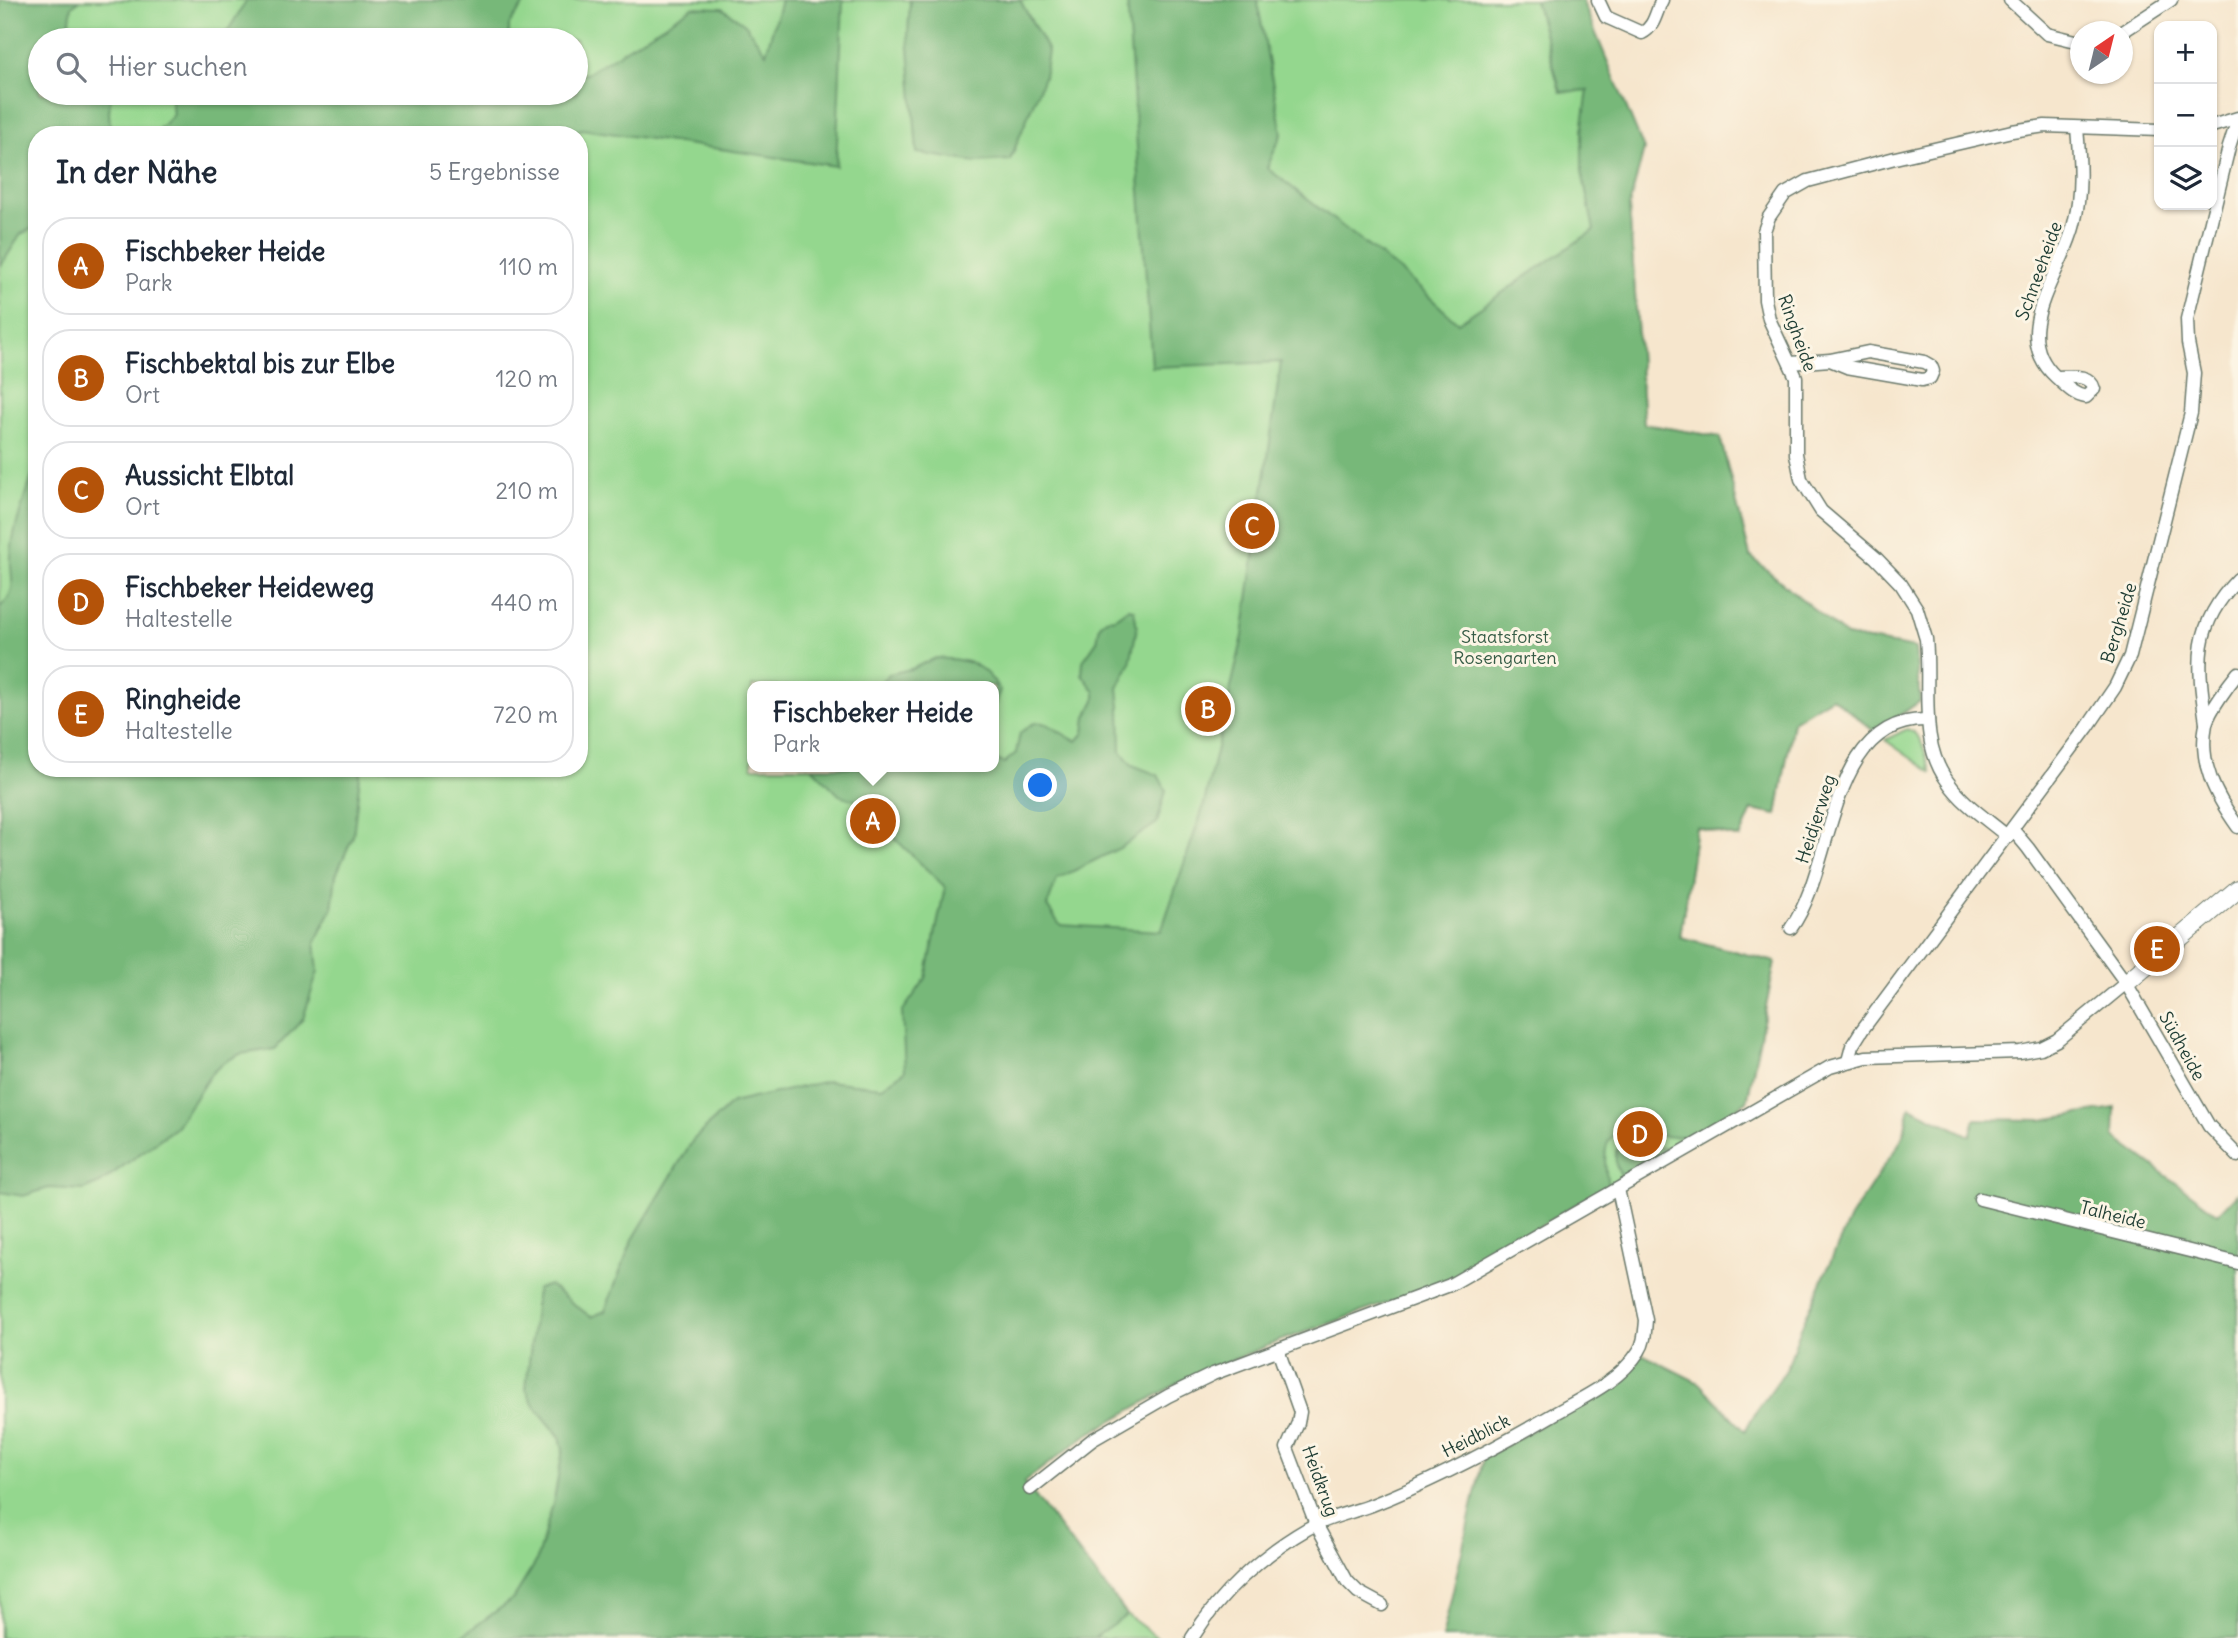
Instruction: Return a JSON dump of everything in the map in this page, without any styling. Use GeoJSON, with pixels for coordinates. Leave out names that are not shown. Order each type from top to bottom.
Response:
{"type":"FeatureCollection","features":[{"type":"Feature","properties":{"kind":"street"},"geometry":{"type":"LineString","coordinates":[[1598,0],[1606,17],[1642,33],[1652,24],[1662,0]]}},
{"type":"Feature","properties":{"kind":"street"},"geometry":{"type":"LineString","coordinates":[[2010,0],[2047,34],[2070,39]]}},
{"type":"Feature","properties":{"kind":"street"},"geometry":{"type":"LineString","coordinates":[[2133,25],[2171,0]]}},
{"type":"Feature","properties":{"kind":"street"},"geometry":{"type":"LineString","coordinates":[[2217,124],[2238,118]]}},
{"type":"Feature","properties":{"kind":"street","name":"Bergheide"},"geometry":{"type":"LineString","coordinates":[[1848,1061],[1852,1046],[1862,1030],[2010,834],[2115,687],[2133,648],[2191,413],[2194,373],[2186,331],[2187,319],[2238,118]]}},
{"type":"Feature","properties":{"kind":"street","name":"Ringheide"},"geometry":{"type":"LineString","coordinates":[[2126,983],[2028,848],[1956,793],[1940,771],[1929,737],[1926,639],[1923,625],[1910,597],[1892,573],[1821,511],[1801,479],[1796,454],[1797,389],[1791,363],[1769,319],[1764,292],[1766,223],[1776,204],[1790,190],[1808,181],[2012,131],[2045,126],[2154,130]]}},
{"type":"Feature","properties":{"kind":"street","name":"Schneeheide"},"geometry":{"type":"LineString","coordinates":[[2056,377],[2041,360],[2035,345],[2035,332],[2077,214],[2081,180],[2077,128]]}},
{"type":"Feature","properties":{"kind":"street"},"geometry":{"type":"LineString","coordinates":[[1791,363],[1830,360],[1868,352],[1924,362],[1931,366],[1933,371],[1930,377],[1922,380],[1847,367],[1830,360]]}},
{"type":"Feature","properties":{"kind":"street"},"geometry":{"type":"LineString","coordinates":[[2238,579],[2218,602],[2204,631],[2200,664],[2208,776],[2220,802],[2238,827]]}},
{"type":"Feature","properties":{"kind":"street"},"geometry":{"type":"LineString","coordinates":[[2206,722],[2238,673]]}},
{"type":"Feature","properties":{"kind":"street","name":"Heidjerweg"},"geometry":{"type":"LineString","coordinates":[[1791,928],[1808,900],[1842,787],[1852,768],[1869,746],[1890,728],[1911,720],[1928,720]]}},
{"type":"Feature","properties":{"kind":"street"},"geometry":{"type":"LineString","coordinates":[[1030,1489],[1092,1440],[1168,1396],[1213,1374],[1450,1285],[1818,1074],[1848,1061],[1866,1057],[2020,1052],[2041,1048],[2057,1040],[2238,889]]}},
{"type":"Feature","properties":{"kind":"street","name":"Südheide"},"geometry":{"type":"LineString","coordinates":[[2126,983],[2209,1126],[2238,1156]]}},
{"type":"Feature","properties":{"kind":"street","name":"Heidblick"},"geometry":{"type":"LineString","coordinates":[[1192,1638],[1223,1595],[1273,1551],[1316,1524],[1373,1505],[1495,1448],[1602,1387],[1631,1361],[1640,1350],[1645,1336],[1646,1320],[1618,1189]]}},
{"type":"Feature","properties":{"kind":"street","name":"Talheide"},"geometry":{"type":"LineString","coordinates":[[1980,1199],[2238,1264]]}},
{"type":"Feature","properties":{"kind":"street","name":"Heidkrug"},"geometry":{"type":"LineString","coordinates":[[1278,1350],[1300,1412],[1287,1448],[1316,1524],[1352,1587],[1382,1605]]}},
{"type":"Feature","properties":{"kind":"green space"},"geometry":{"type":"Polygon","coordinates":[[[0,0],[1535,0],[1560,92],[1589,90],[1582,131],[1582,171],[1594,229],[1629,206],[1644,424],[1720,437],[1750,556],[1846,636],[1915,648],[1920,701],[1875,732],[1832,697],[1793,721],[1777,815],[1752,810],[1740,838],[1696,827],[1680,937],[1775,962],[1747,1101],[1447,1282],[1279,1341],[1184,1380],[1085,1436],[1024,1482],[1127,1615],[1158,1638],[0,1638],[0,0]]]}},
{"type":"Feature","properties":{"kind":"green space"},"geometry":{"type":"Polygon","coordinates":[[[0,0],[80,0],[72,6],[69,28],[28,28],[28,105],[110,105],[110,126],[28,126],[28,230],[21,234],[0,267],[0,0]]]}},
{"type":"Feature","properties":{"kind":"green space"},"geometry":{"type":"Polygon","coordinates":[[[247,0],[527,0],[509,28],[230,28],[247,0]]]}},
{"type":"Feature","properties":{"kind":"green space"},"geometry":{"type":"Polygon","coordinates":[[[781,0],[843,0],[836,166],[588,130],[588,126],[162,126],[173,115],[172,105],[588,105],[588,73],[693,7],[722,8],[745,24],[766,53],[781,0]]]}},
{"type":"Feature","properties":{"kind":"green space"},"geometry":{"type":"Polygon","coordinates":[[[910,0],[1020,0],[1048,51],[1044,77],[1010,160],[975,162],[917,153],[908,34],[910,0]]]}},
{"type":"Feature","properties":{"kind":"green space","name":"Staatsforst Rosengarten"},"geometry":{"type":"Polygon","coordinates":[[[1127,0],[1257,0],[1282,133],[1267,168],[1404,274],[1458,323],[1594,230],[1582,171],[1582,131],[1588,90],[1561,92],[1535,0],[1582,0],[1644,149],[1629,207],[1644,424],[1720,437],[1750,556],[1846,636],[1915,648],[1920,701],[1875,732],[1832,697],[1793,721],[1777,815],[1752,810],[1740,838],[1696,827],[1680,937],[1775,962],[1747,1101],[1686,1136],[1668,1137],[1623,1132],[1613,1135],[1607,1144],[1605,1160],[1608,1185],[1447,1282],[1279,1341],[1184,1380],[1085,1436],[1024,1482],[1127,1615],[1094,1638],[459,1638],[513,1599],[536,1562],[554,1500],[563,1449],[560,1437],[533,1404],[526,1389],[537,1289],[549,1285],[591,1317],[605,1311],[632,1241],[693,1140],[732,1103],[827,1081],[882,1087],[905,1071],[902,1012],[926,978],[945,887],[883,827],[863,803],[839,795],[817,772],[999,772],[999,761],[1004,763],[1016,753],[1020,733],[1040,722],[1077,741],[1084,733],[1086,717],[1095,700],[1095,692],[1082,674],[1083,661],[1097,641],[1100,625],[1106,619],[1115,618],[1129,608],[1134,610],[1137,627],[1130,664],[1118,688],[1121,751],[1132,765],[1158,775],[1166,790],[1157,823],[1120,848],[1057,879],[1047,906],[1060,925],[1161,931],[1203,808],[1243,636],[1281,362],[1152,367],[1127,0]]]}},
{"type":"Feature","properties":{"kind":"green space"},"geometry":{"type":"Polygon","coordinates":[[[28,487],[28,777],[360,777],[353,836],[336,875],[332,909],[315,942],[318,971],[303,1019],[275,1049],[240,1054],[224,1062],[211,1074],[176,1127],[100,1183],[83,1190],[49,1188],[23,1196],[0,1192],[0,607],[12,588],[12,543],[28,487]]]}},
{"type":"Feature","properties":{"kind":"green space"},"geometry":{"type":"Polygon","coordinates":[[[936,658],[965,661],[980,668],[994,681],[882,681],[889,674],[911,669],[936,658]]]}},
{"type":"Feature","properties":{"kind":"green space"},"geometry":{"type":"Polygon","coordinates":[[[1907,729],[1921,741],[1932,773],[1885,740],[1907,729]]]}},
{"type":"Feature","properties":{"kind":"green space"},"geometry":{"type":"Polygon","coordinates":[[[1910,1107],[1970,1136],[1975,1119],[2042,1120],[2115,1108],[2114,1137],[2218,1214],[2238,1193],[2238,1638],[1442,1638],[1483,1459],[1603,1388],[1640,1353],[1699,1383],[1745,1431],[1786,1370],[1803,1323],[1850,1218],[1902,1139],[1910,1107]]]}},
{"type":"Feature","properties":{"kind":"green space"},"geometry":{"type":"Polygon","coordinates":[[[1621,1146],[1666,1148],[1672,1152],[1626,1178],[1620,1174],[1616,1163],[1616,1151],[1621,1146]]]}},
{"type":"Feature","properties":{"kind":"place","name":"Aussicht Elbtal"},"geometry":{"type":"Point","coordinates":[1252,526]}},
{"type":"Feature","properties":{"kind":"place","name":"Fischbektal bis zur Elbe"},"geometry":{"type":"Point","coordinates":[1208,709]}},
{"type":"Feature","properties":{"kind":"place","name":"Fischbeker Heide"},"geometry":{"type":"Point","coordinates":[873,821]}},
{"type":"Feature","properties":{"kind":"place","name":"Ringheide"},"geometry":{"type":"Point","coordinates":[2157,949]}},
{"type":"Feature","properties":{"kind":"place","name":"Fischbeker Heideweg"},"geometry":{"type":"Point","coordinates":[1640,1134]}}]}
